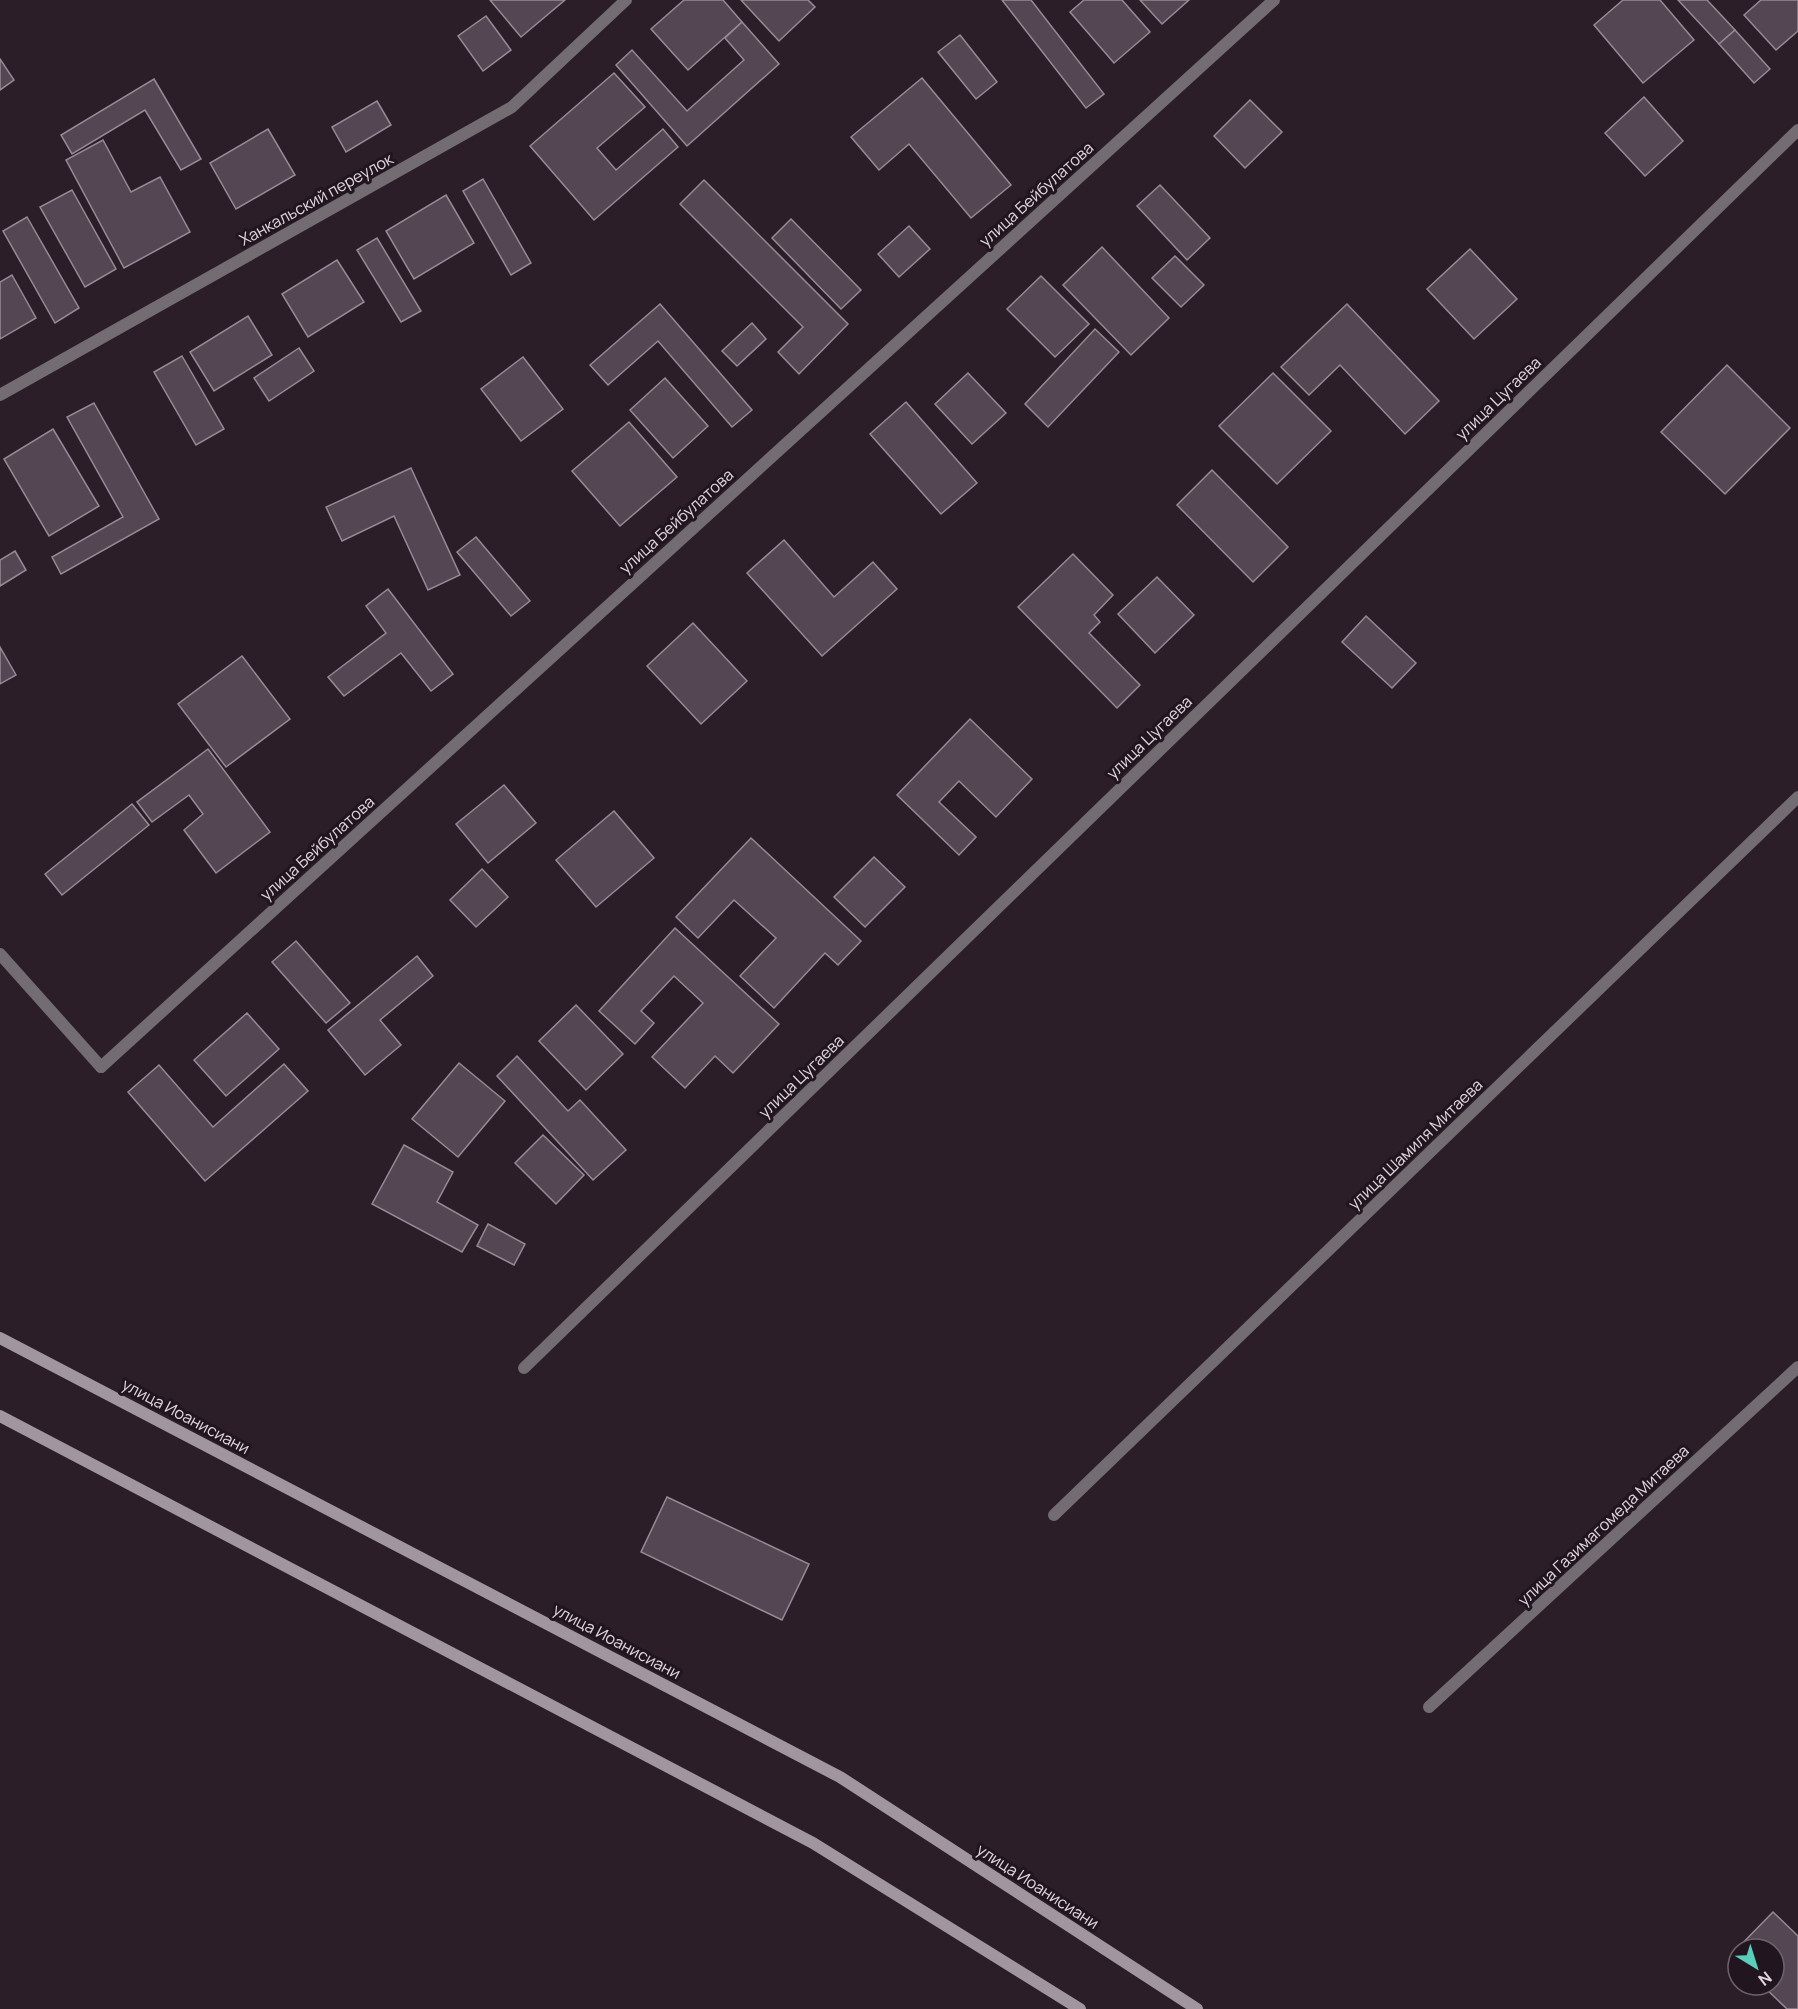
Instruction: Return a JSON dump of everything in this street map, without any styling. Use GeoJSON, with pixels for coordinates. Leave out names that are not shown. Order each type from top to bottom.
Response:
{"type":"FeatureCollection","features":[{"type":"Feature","properties":{"kind":"main road","name":"улица Иоанисиани"},"geometry":{"type":"LineString","coordinates":[[0,1338],[840,1777],[1197,2009]]}},
{"type":"Feature","properties":{"kind":"main road"},"geometry":{"type":"LineString","coordinates":[[0,1416],[813,1843],[1080,2009]]}},
{"type":"Feature","properties":{"kind":"street","name":"Ханкальский переулок"},"geometry":{"type":"LineString","coordinates":[[0,395],[512,107],[626,0]]}},
{"type":"Feature","properties":{"kind":"street","name":"улица Бейбулатова"},"geometry":{"type":"LineString","coordinates":[[0,954],[101,1067],[1274,0]]}},
{"type":"Feature","properties":{"kind":"street","name":"улица Цугаева"},"geometry":{"type":"LineString","coordinates":[[524,1368],[1798,130]]}},
{"type":"Feature","properties":{"kind":"street","name":"улица Шамиля Митаева"},"geometry":{"type":"LineString","coordinates":[[1054,1515],[1798,797]]}},
{"type":"Feature","properties":{"kind":"street","name":"улица Газимагомеда Митаева"},"geometry":{"type":"LineString","coordinates":[[1430,1707],[1798,1367]]}},
{"type":"Feature","properties":{"kind":"building"},"geometry":{"type":"Polygon","coordinates":[[[490,0],[565,0],[521,37],[490,0]]]}},
{"type":"Feature","properties":{"kind":"building"},"geometry":{"type":"Polygon","coordinates":[[[684,0],[723,0],[742,22],[688,70],[651,29],[684,0]]]}},
{"type":"Feature","properties":{"kind":"building"},"geometry":{"type":"Polygon","coordinates":[[[741,0],[808,0],[815,7],[779,41],[741,0]]]}},
{"type":"Feature","properties":{"kind":"building"},"geometry":{"type":"Polygon","coordinates":[[[1002,0],[1031,0],[1104,94],[1086,108],[1002,0]]]}},
{"type":"Feature","properties":{"kind":"building"},"geometry":{"type":"Polygon","coordinates":[[[1084,0],[1122,0],[1150,32],[1114,63],[1070,12],[1084,0]]]}},
{"type":"Feature","properties":{"kind":"building"},"geometry":{"type":"Polygon","coordinates":[[[1140,0],[1189,0],[1162,24],[1140,0]]]}},
{"type":"Feature","properties":{"kind":"building"},"geometry":{"type":"Polygon","coordinates":[[[1623,0],[1660,0],[1694,40],[1643,83],[1594,25],[1623,0]]]}},
{"type":"Feature","properties":{"kind":"building"},"geometry":{"type":"Polygon","coordinates":[[[1678,0],[1707,0],[1735,30],[1719,44],[1678,0]]]}},
{"type":"Feature","properties":{"kind":"building"},"geometry":{"type":"Polygon","coordinates":[[[1761,0],[1798,0],[1798,31],[1776,50],[1744,15],[1761,0]]]}},
{"type":"Feature","properties":{"kind":"building"},"geometry":{"type":"Polygon","coordinates":[[[486,16],[511,50],[483,71],[458,36],[486,16]]]}},
{"type":"Feature","properties":{"kind":"building"},"geometry":{"type":"Polygon","coordinates":[[[742,22],[779,64],[687,146],[616,65],[632,50],[687,111],[744,60],[725,38],[742,22]]]}},
{"type":"Feature","properties":{"kind":"building"},"geometry":{"type":"Polygon","coordinates":[[[1735,30],[1770,69],[1754,83],[1719,44],[1735,30]]]}},
{"type":"Feature","properties":{"kind":"building"},"geometry":{"type":"Polygon","coordinates":[[[960,35],[997,82],[976,99],[938,52],[960,35]]]}},
{"type":"Feature","properties":{"kind":"building"},"geometry":{"type":"Polygon","coordinates":[[[0,59],[14,80],[0,90],[0,59]]]}},
{"type":"Feature","properties":{"kind":"building"},"geometry":{"type":"Polygon","coordinates":[[[614,73],[645,107],[597,148],[616,170],[663,129],[678,147],[594,220],[530,146],[614,73]]]}},
{"type":"Feature","properties":{"kind":"building"},"geometry":{"type":"Polygon","coordinates":[[[922,78],[1011,185],[971,218],[909,144],[879,170],[851,137],[922,78]]]}},
{"type":"Feature","properties":{"kind":"building"},"geometry":{"type":"Polygon","coordinates":[[[154,79],[201,159],[181,170],[145,110],[72,154],[61,135],[154,79]]]}},
{"type":"Feature","properties":{"kind":"building"},"geometry":{"type":"Polygon","coordinates":[[[1644,97],[1683,141],[1645,176],[1605,133],[1644,97]]]}},
{"type":"Feature","properties":{"kind":"building"},"geometry":{"type":"Polygon","coordinates":[[[1250,100],[1282,132],[1245,168],[1214,136],[1250,100]]]}},
{"type":"Feature","properties":{"kind":"building"},"geometry":{"type":"Polygon","coordinates":[[[377,101],[391,125],[346,152],[332,127],[377,101]]]}},
{"type":"Feature","properties":{"kind":"building"},"geometry":{"type":"Polygon","coordinates":[[[268,129],[295,175],[236,209],[210,163],[268,129]]]}},
{"type":"Feature","properties":{"kind":"building"},"geometry":{"type":"Polygon","coordinates":[[[103,140],[131,192],[160,177],[190,232],[124,268],[66,160],[103,140]]]}},
{"type":"Feature","properties":{"kind":"building"},"geometry":{"type":"Polygon","coordinates":[[[483,179],[531,263],[511,275],[463,191],[483,179]]]}},
{"type":"Feature","properties":{"kind":"building"},"geometry":{"type":"Polygon","coordinates":[[[704,180],[848,324],[799,374],[778,352],[803,327],[680,204],[704,180]]]}},
{"type":"Feature","properties":{"kind":"building"},"geometry":{"type":"Polygon","coordinates":[[[1160,185],[1210,238],[1187,260],[1137,206],[1160,185]]]}},
{"type":"Feature","properties":{"kind":"building"},"geometry":{"type":"Polygon","coordinates":[[[72,190],[116,269],[85,287],[40,207],[72,190]]]}},
{"type":"Feature","properties":{"kind":"building"},"geometry":{"type":"Polygon","coordinates":[[[446,195],[474,243],[414,279],[386,231],[446,195]]]}},
{"type":"Feature","properties":{"kind":"building"},"geometry":{"type":"Polygon","coordinates":[[[27,217],[79,308],[55,323],[3,231],[27,217]]]}},
{"type":"Feature","properties":{"kind":"building"},"geometry":{"type":"Polygon","coordinates":[[[791,219],[861,290],[841,309],[772,238],[791,219]]]}},
{"type":"Feature","properties":{"kind":"building"},"geometry":{"type":"Polygon","coordinates":[[[909,226],[930,249],[899,277],[878,254],[909,226]]]}},
{"type":"Feature","properties":{"kind":"building"},"geometry":{"type":"Polygon","coordinates":[[[377,238],[421,311],[401,322],[357,250],[377,238]]]}},
{"type":"Feature","properties":{"kind":"building"},"geometry":{"type":"Polygon","coordinates":[[[1102,247],[1169,318],[1131,355],[1063,285],[1102,247]]]}},
{"type":"Feature","properties":{"kind":"building"},"geometry":{"type":"Polygon","coordinates":[[[1470,249],[1517,299],[1474,339],[1427,289],[1470,249]]]}},
{"type":"Feature","properties":{"kind":"building"},"geometry":{"type":"Polygon","coordinates":[[[1175,256],[1204,285],[1181,307],[1152,278],[1175,256]]]}},
{"type":"Feature","properties":{"kind":"building"},"geometry":{"type":"Polygon","coordinates":[[[337,260],[364,302],[308,337],[282,294],[337,260]]]}},
{"type":"Feature","properties":{"kind":"building"},"geometry":{"type":"Polygon","coordinates":[[[12,275],[36,318],[0,339],[0,282],[12,275]]]}},
{"type":"Feature","properties":{"kind":"building"},"geometry":{"type":"Polygon","coordinates":[[[1041,276],[1089,324],[1055,357],[1007,309],[1041,276]]]}},
{"type":"Feature","properties":{"kind":"building"},"geometry":{"type":"Polygon","coordinates":[[[660,304],[752,410],[732,427],[658,341],[608,385],[590,365],[660,304]]]}},
{"type":"Feature","properties":{"kind":"building"},"geometry":{"type":"Polygon","coordinates":[[[1347,304],[1439,401],[1405,434],[1340,365],[1309,395],[1281,367],[1347,304]]]}},
{"type":"Feature","properties":{"kind":"building"},"geometry":{"type":"Polygon","coordinates":[[[248,316],[272,355],[214,391],[190,352],[248,316]]]}},
{"type":"Feature","properties":{"kind":"building"},"geometry":{"type":"Polygon","coordinates":[[[752,323],[766,339],[737,366],[722,351],[752,323]]]}},
{"type":"Feature","properties":{"kind":"building"},"geometry":{"type":"Polygon","coordinates":[[[1095,329],[1119,352],[1048,427],[1025,404],[1095,329]]]}},
{"type":"Feature","properties":{"kind":"building"},"geometry":{"type":"Polygon","coordinates":[[[299,348],[314,371],[269,401],[254,378],[299,348]]]}},
{"type":"Feature","properties":{"kind":"building"},"geometry":{"type":"Polygon","coordinates":[[[182,356],[224,429],[196,445],[154,372],[182,356]]]}},
{"type":"Feature","properties":{"kind":"building"},"geometry":{"type":"Polygon","coordinates":[[[523,357],[563,409],[521,441],[481,389],[523,357]]]}},
{"type":"Feature","properties":{"kind":"building"},"geometry":{"type":"Polygon","coordinates":[[[1727,365],[1790,428],[1725,494],[1661,432],[1727,365]]]}},
{"type":"Feature","properties":{"kind":"building"},"geometry":{"type":"Polygon","coordinates":[[[968,373],[1006,413],[972,444],[935,404],[968,373]]]}},
{"type":"Feature","properties":{"kind":"building"},"geometry":{"type":"Polygon","coordinates":[[[1273,373],[1331,431],[1277,484],[1219,426],[1273,373]]]}},
{"type":"Feature","properties":{"kind":"building"},"geometry":{"type":"Polygon","coordinates":[[[665,378],[708,426],[673,458],[630,410],[665,378]]]}},
{"type":"Feature","properties":{"kind":"building"},"geometry":{"type":"Polygon","coordinates":[[[906,402],[977,483],[941,514],[870,434],[906,402]]]}},
{"type":"Feature","properties":{"kind":"building"},"geometry":{"type":"Polygon","coordinates":[[[94,403],[159,519],[61,574],[52,557],[123,517],[67,417],[94,403]]]}},
{"type":"Feature","properties":{"kind":"building"},"geometry":{"type":"Polygon","coordinates":[[[629,422],[677,477],[620,526],[572,471],[629,422]]]}},
{"type":"Feature","properties":{"kind":"building"},"geometry":{"type":"Polygon","coordinates":[[[53,429],[99,506],[49,536],[4,459],[53,429]]]}},
{"type":"Feature","properties":{"kind":"building"},"geometry":{"type":"Polygon","coordinates":[[[411,468],[460,575],[428,590],[394,516],[342,541],[326,507],[411,468]]]}},
{"type":"Feature","properties":{"kind":"building"},"geometry":{"type":"Polygon","coordinates":[[[1212,470],[1288,547],[1253,582],[1177,505],[1212,470]]]}},
{"type":"Feature","properties":{"kind":"building"},"geometry":{"type":"Polygon","coordinates":[[[476,537],[530,601],[511,616],[457,552],[476,537]]]}},
{"type":"Feature","properties":{"kind":"building"},"geometry":{"type":"Polygon","coordinates":[[[784,540],[834,597],[873,562],[897,589],[822,656],[747,573],[784,540]]]}},
{"type":"Feature","properties":{"kind":"building"},"geometry":{"type":"Polygon","coordinates":[[[15,551],[26,570],[0,586],[0,560],[15,551]]]}},
{"type":"Feature","properties":{"kind":"building"},"geometry":{"type":"Polygon","coordinates":[[[1073,554],[1113,595],[1094,615],[1100,622],[1089,633],[1140,685],[1117,708],[1018,607],[1073,554]]]}},
{"type":"Feature","properties":{"kind":"building"},"geometry":{"type":"Polygon","coordinates":[[[1157,577],[1194,615],[1155,653],[1118,614],[1157,577]]]}},
{"type":"Feature","properties":{"kind":"building"},"geometry":{"type":"Polygon","coordinates":[[[388,589],[453,674],[431,691],[401,653],[344,696],[328,677],[386,633],[366,606],[388,589]]]}},
{"type":"Feature","properties":{"kind":"building"},"geometry":{"type":"Polygon","coordinates":[[[1366,616],[1416,663],[1392,688],[1342,642],[1366,616]]]}},
{"type":"Feature","properties":{"kind":"building"},"geometry":{"type":"Polygon","coordinates":[[[693,623],[747,681],[701,724],[647,666],[693,623]]]}},
{"type":"Feature","properties":{"kind":"building"},"geometry":{"type":"Polygon","coordinates":[[[0,647],[16,675],[0,684],[0,647]]]}},
{"type":"Feature","properties":{"kind":"building"},"geometry":{"type":"Polygon","coordinates":[[[242,656],[290,719],[226,767],[178,704],[242,656]]]}},
{"type":"Feature","properties":{"kind":"building"},"geometry":{"type":"Polygon","coordinates":[[[970,719],[1032,779],[996,817],[959,781],[939,802],[976,837],[959,855],[897,795],[970,719]]]}},
{"type":"Feature","properties":{"kind":"building"},"geometry":{"type":"Polygon","coordinates":[[[208,749],[270,832],[216,873],[184,830],[203,814],[189,795],[152,822],[137,802],[208,749]]]}},
{"type":"Feature","properties":{"kind":"building"},"geometry":{"type":"Polygon","coordinates":[[[504,785],[536,823],[488,863],[456,824],[504,785]]]}},
{"type":"Feature","properties":{"kind":"building"},"geometry":{"type":"Polygon","coordinates":[[[132,804],[149,825],[62,895],[45,874],[132,804]]]}},
{"type":"Feature","properties":{"kind":"building"},"geometry":{"type":"Polygon","coordinates":[[[614,811],[654,858],[596,907],[556,860],[614,811]]]}},
{"type":"Feature","properties":{"kind":"building"},"geometry":{"type":"Polygon","coordinates":[[[751,838],[861,941],[838,965],[825,953],[774,1008],[740,976],[776,938],[734,900],[698,938],[676,917],[751,838]]]}},
{"type":"Feature","properties":{"kind":"building"},"geometry":{"type":"Polygon","coordinates":[[[874,857],[905,887],[865,927],[834,897],[874,857]]]}},
{"type":"Feature","properties":{"kind":"building"},"geometry":{"type":"Polygon","coordinates":[[[482,869],[508,897],[476,927],[450,900],[482,869]]]}},
{"type":"Feature","properties":{"kind":"building"},"geometry":{"type":"Polygon","coordinates":[[[675,928],[779,1024],[733,1073],[715,1056],[685,1088],[652,1057],[703,1003],[674,976],[641,1011],[654,1023],[635,1044],[599,1011],[675,928]]]}},
{"type":"Feature","properties":{"kind":"building"},"geometry":{"type":"Polygon","coordinates":[[[296,941],[350,1003],[326,1023],[272,962],[296,941]]]}},
{"type":"Feature","properties":{"kind":"building"},"geometry":{"type":"Polygon","coordinates":[[[417,956],[433,976],[380,1020],[401,1045],[365,1075],[328,1030],[417,956]]]}},
{"type":"Feature","properties":{"kind":"building"},"geometry":{"type":"Polygon","coordinates":[[[576,1005],[623,1054],[586,1090],[539,1041],[576,1005]]]}},
{"type":"Feature","properties":{"kind":"building"},"geometry":{"type":"Polygon","coordinates":[[[247,1013],[279,1049],[226,1096],[194,1060],[247,1013]]]}},
{"type":"Feature","properties":{"kind":"building"},"geometry":{"type":"Polygon","coordinates":[[[517,1056],[568,1111],[580,1100],[626,1150],[593,1180],[497,1076],[517,1056]]]}},
{"type":"Feature","properties":{"kind":"building"},"geometry":{"type":"Polygon","coordinates":[[[459,1063],[505,1101],[458,1157],[412,1119],[459,1063]]]}},
{"type":"Feature","properties":{"kind":"building"},"geometry":{"type":"Polygon","coordinates":[[[284,1064],[308,1091],[205,1181],[128,1092],[159,1065],[213,1127],[284,1064]]]}},
{"type":"Feature","properties":{"kind":"building"},"geometry":{"type":"Polygon","coordinates":[[[543,1135],[584,1175],[556,1204],[515,1163],[543,1135]]]}},
{"type":"Feature","properties":{"kind":"building"},"geometry":{"type":"Polygon","coordinates":[[[404,1145],[453,1172],[437,1202],[478,1225],[462,1252],[372,1204],[404,1145]]]}},
{"type":"Feature","properties":{"kind":"building"},"geometry":{"type":"Polygon","coordinates":[[[488,1224],[525,1244],[514,1265],[477,1246],[488,1224]]]}},
{"type":"Feature","properties":{"kind":"building"},"geometry":{"type":"Polygon","coordinates":[[[667,1497],[809,1564],[782,1620],[641,1552],[667,1497]]]}},
{"type":"Feature","properties":{"kind":"building"},"geometry":{"type":"Polygon","coordinates":[[[1773,1912],[1798,1936],[1798,2009],[1787,2009],[1774,1997],[1786,1997],[1786,1937],[1749,1937],[1773,1912]]]}}]}
